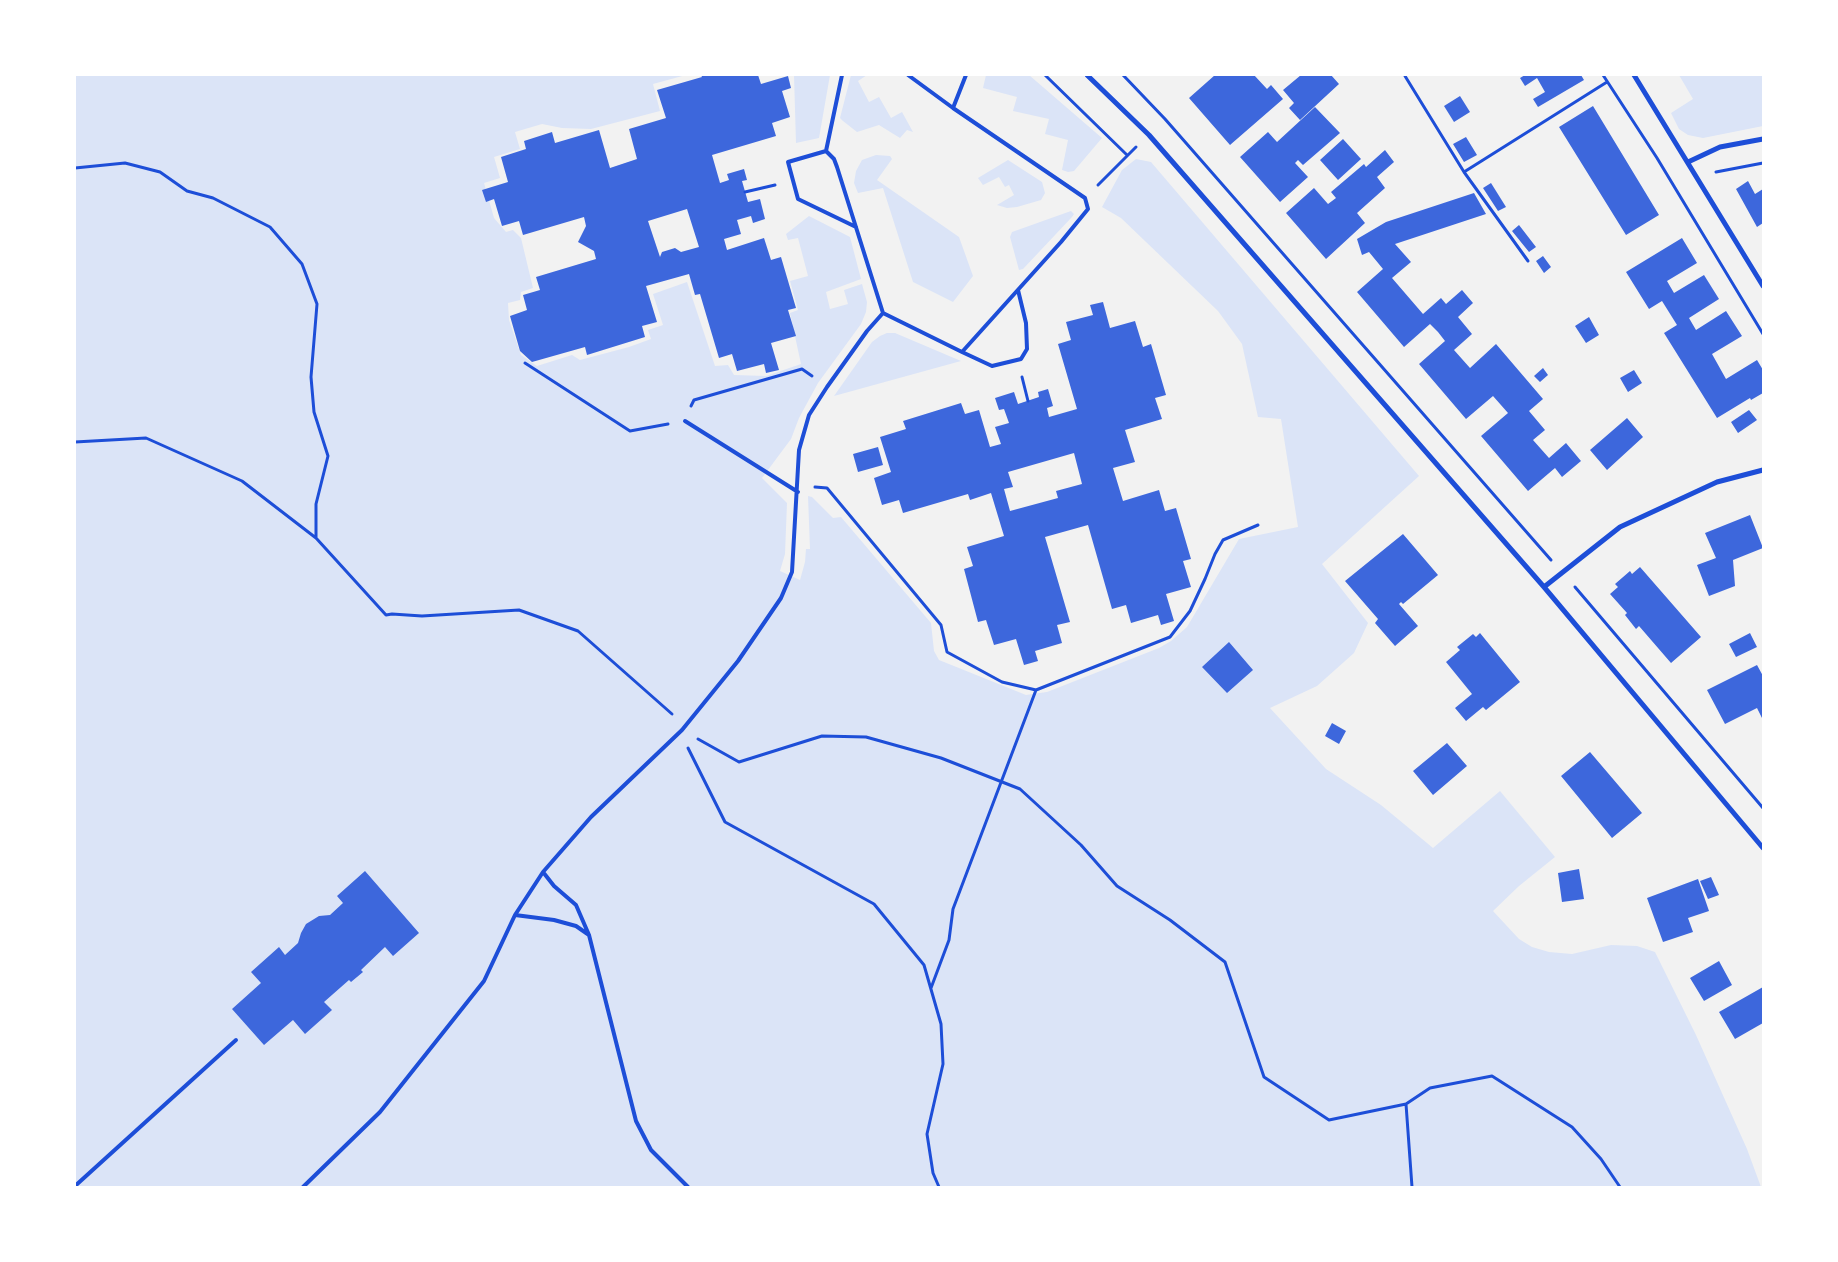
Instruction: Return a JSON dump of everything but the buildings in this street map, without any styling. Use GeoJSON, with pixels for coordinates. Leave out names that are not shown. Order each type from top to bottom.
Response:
{"type":"FeatureCollection","features":[{"type":"Feature","properties":{"kind":"street"},"geometry":{"type":"LineString","coordinates":[[1087,75],[1149,135],[1544,587],[1763,848]]}},
{"type":"Feature","properties":{"kind":"street"},"geometry":{"type":"LineString","coordinates":[[1634,75],[1763,286]]}},
{"type":"Feature","properties":{"kind":"street"},"geometry":{"type":"LineString","coordinates":[[1688,162],[1720,147],[1763,139]]}},
{"type":"Feature","properties":{"kind":"street"},"geometry":{"type":"LineString","coordinates":[[1544,587],[1620,527],[1717,482],[1763,470]]}},
{"type":"Feature","properties":{"kind":"lane"},"geometry":{"type":"LineString","coordinates":[[826,151],[842,75]]}},
{"type":"Feature","properties":{"kind":"lane"},"geometry":{"type":"LineString","coordinates":[[908,75],[1085,198],[1088,209],[1061,242],[962,352]]}},
{"type":"Feature","properties":{"kind":"lane"},"geometry":{"type":"LineString","coordinates":[[953,108],[966,75]]}},
{"type":"Feature","properties":{"kind":"lane"},"geometry":{"type":"LineString","coordinates":[[826,151],[788,162],[798,199],[856,227]]}},
{"type":"Feature","properties":{"kind":"lane"},"geometry":{"type":"LineString","coordinates":[[826,151],[834,159],[837,166],[883,313],[992,366],[1021,359],[1027,349],[1026,323],[1018,290]]}},
{"type":"Feature","properties":{"kind":"lane"},"geometry":{"type":"LineString","coordinates":[[303,1187],[380,1112],[450,1026],[484,982],[515,915],[544,872],[591,817],[681,731],[738,661],[781,598],[792,572],[799,450],[809,415],[867,330],[883,313]]}},
{"type":"Feature","properties":{"kind":"lane"},"geometry":{"type":"LineString","coordinates":[[685,421],[798,492]]}},
{"type":"Feature","properties":{"kind":"lane"},"geometry":{"type":"LineString","coordinates":[[544,872],[554,886],[576,905],[589,935],[636,1121],[651,1150],[688,1187]]}},
{"type":"Feature","properties":{"kind":"lane"},"geometry":{"type":"LineString","coordinates":[[515,915],[554,920],[576,926],[589,935]]}},
{"type":"Feature","properties":{"kind":"lane"},"geometry":{"type":"LineString","coordinates":[[75,1186],[236,1040]]}},
{"type":"Feature","properties":{"kind":"path"},"geometry":{"type":"LineString","coordinates":[[1045,75],[1127,155]]}},
{"type":"Feature","properties":{"kind":"path"},"geometry":{"type":"LineString","coordinates":[[1123,75],[1166,119],[1562,572],[1763,808]]}},
{"type":"Feature","properties":{"kind":"path"},"geometry":{"type":"LineString","coordinates":[[1603,75],[1657,158],[1763,334]]}},
{"type":"Feature","properties":{"kind":"path"},"geometry":{"type":"LineString","coordinates":[[1405,76],[1464,172],[1528,261]]}},
{"type":"Feature","properties":{"kind":"path"},"geometry":{"type":"LineString","coordinates":[[1464,172],[1607,82]]}},
{"type":"Feature","properties":{"kind":"path"},"geometry":{"type":"LineString","coordinates":[[1085,198],[1166,119]]}},
{"type":"Feature","properties":{"kind":"path"},"geometry":{"type":"LineString","coordinates":[[75,168],[126,163],[160,172],[187,191],[213,198],[270,227],[302,264],[317,304],[311,376],[314,412],[328,456],[316,504],[316,538]]}},
{"type":"Feature","properties":{"kind":"path"},"geometry":{"type":"LineString","coordinates":[[1696,175],[1763,163]]}},
{"type":"Feature","properties":{"kind":"path"},"geometry":{"type":"LineString","coordinates":[[745,192],[793,181]]}},
{"type":"Feature","properties":{"kind":"path"},"geometry":{"type":"LineString","coordinates":[[1018,360],[1028,401]]}},
{"type":"Feature","properties":{"kind":"path"},"geometry":{"type":"LineString","coordinates":[[525,363],[630,431],[685,421],[694,400],[802,369],[827,387]]}},
{"type":"Feature","properties":{"kind":"path"},"geometry":{"type":"LineString","coordinates":[[75,442],[146,438],[242,481],[316,538],[386,615],[422,616],[519,610],[578,631],[679,720],[681,731],[725,822],[874,904],[924,965],[941,1024],[942,1064],[927,1134],[933,1173],[939,1187]]}},
{"type":"Feature","properties":{"kind":"path"},"geometry":{"type":"LineString","coordinates":[[797,485],[827,488],[941,625],[946,652],[1002,682],[1036,690],[1170,637],[1190,611],[1223,540],[1258,525]]}},
{"type":"Feature","properties":{"kind":"path"},"geometry":{"type":"LineString","coordinates":[[931,988],[949,940],[953,909],[1036,690]]}},
{"type":"Feature","properties":{"kind":"path"},"geometry":{"type":"LineString","coordinates":[[681,731],[739,762],[822,736],[866,737],[941,758],[1020,789],[1081,845],[1117,886],[1170,920],[1225,962],[1264,1076],[1329,1120],[1406,1104],[1430,1088],[1492,1076],[1572,1127],[1601,1159],[1620,1187]]}},
{"type":"Feature","properties":{"kind":"path"},"geometry":{"type":"LineString","coordinates":[[1406,1104],[1412,1187]]}},
{"type":"Feature","properties":{"kind":"shaded area"},"geometry":{"type":"Polygon","coordinates":[[[75,75],[686,75],[653,84],[660,111],[591,129],[562,128],[542,124],[515,132],[520,149],[494,157],[500,178],[484,183],[494,218],[506,232],[513,230],[521,238],[533,288],[521,292],[520,300],[508,303],[509,320],[521,355],[537,366],[572,355],[580,360],[651,339],[648,330],[663,325],[653,294],[687,282],[715,366],[728,365],[734,375],[766,376],[801,364],[790,313],[798,310],[790,281],[808,276],[798,238],[788,240],[786,234],[809,216],[850,237],[861,279],[826,292],[830,309],[848,304],[844,290],[862,284],[867,302],[866,312],[861,324],[818,383],[799,418],[791,439],[762,478],[787,503],[785,554],[780,571],[800,580],[806,549],[810,549],[808,496],[812,497],[833,518],[841,517],[931,623],[934,651],[939,660],[1026,695],[1047,692],[1159,648],[1171,641],[1187,627],[1239,539],[1298,527],[1281,419],[1258,417],[1242,344],[1218,311],[1121,218],[1102,207],[1122,170],[1136,159],[1151,162],[1419,476],[1322,564],[1368,623],[1354,653],[1317,686],[1270,708],[1326,769],[1381,805],[1433,848],[1500,791],[1555,857],[1519,886],[1493,911],[1519,939],[1532,947],[1549,952],[1572,954],[1611,945],[1637,946],[1655,952],[1696,1035],[1747,1149],[1761,1187],[75,1187],[75,75]]]}},
{"type":"Feature","properties":{"kind":"shaded area"},"geometry":{"type":"Polygon","coordinates":[[[794,75],[830,75],[819,138],[796,143],[794,75]]]}},
{"type":"Feature","properties":{"kind":"shaded area"},"geometry":{"type":"Polygon","coordinates":[[[851,75],[867,75],[858,81],[869,102],[879,97],[891,118],[902,112],[913,132],[907,130],[900,138],[879,125],[857,132],[843,121],[840,118],[851,75]]]}},
{"type":"Feature","properties":{"kind":"shaded area"},"geometry":{"type":"Polygon","coordinates":[[[986,75],[1029,75],[1102,138],[1074,171],[1062,170],[1068,140],[1045,134],[1049,119],[1013,111],[1017,97],[983,88],[986,75]]]}},
{"type":"Feature","properties":{"kind":"shaded area"},"geometry":{"type":"Polygon","coordinates":[[[1679,75],[1763,75],[1763,126],[1703,138],[1688,135],[1679,129],[1671,113],[1693,99],[1679,75]]]}},
{"type":"Feature","properties":{"kind":"shaded area"},"geometry":{"type":"Polygon","coordinates":[[[876,155],[890,156],[892,159],[877,180],[959,237],[973,276],[953,302],[913,282],[883,188],[858,193],[854,183],[856,171],[862,160],[876,155]]]}},
{"type":"Feature","properties":{"kind":"shaded area"},"geometry":{"type":"Polygon","coordinates":[[[1008,160],[1042,182],[1045,193],[1041,200],[1017,207],[1007,208],[997,205],[1014,195],[1009,185],[1005,187],[999,177],[983,185],[978,178],[1008,160]]]}},
{"type":"Feature","properties":{"kind":"shaded area"},"geometry":{"type":"Polygon","coordinates":[[[1071,211],[1074,214],[1072,217],[1023,269],[1019,270],[1010,237],[1012,232],[1071,211]]]}},
{"type":"Feature","properties":{"kind":"shaded area"},"geometry":{"type":"Polygon","coordinates":[[[887,333],[895,333],[961,361],[834,396],[872,342],[887,333]]]}}]}
